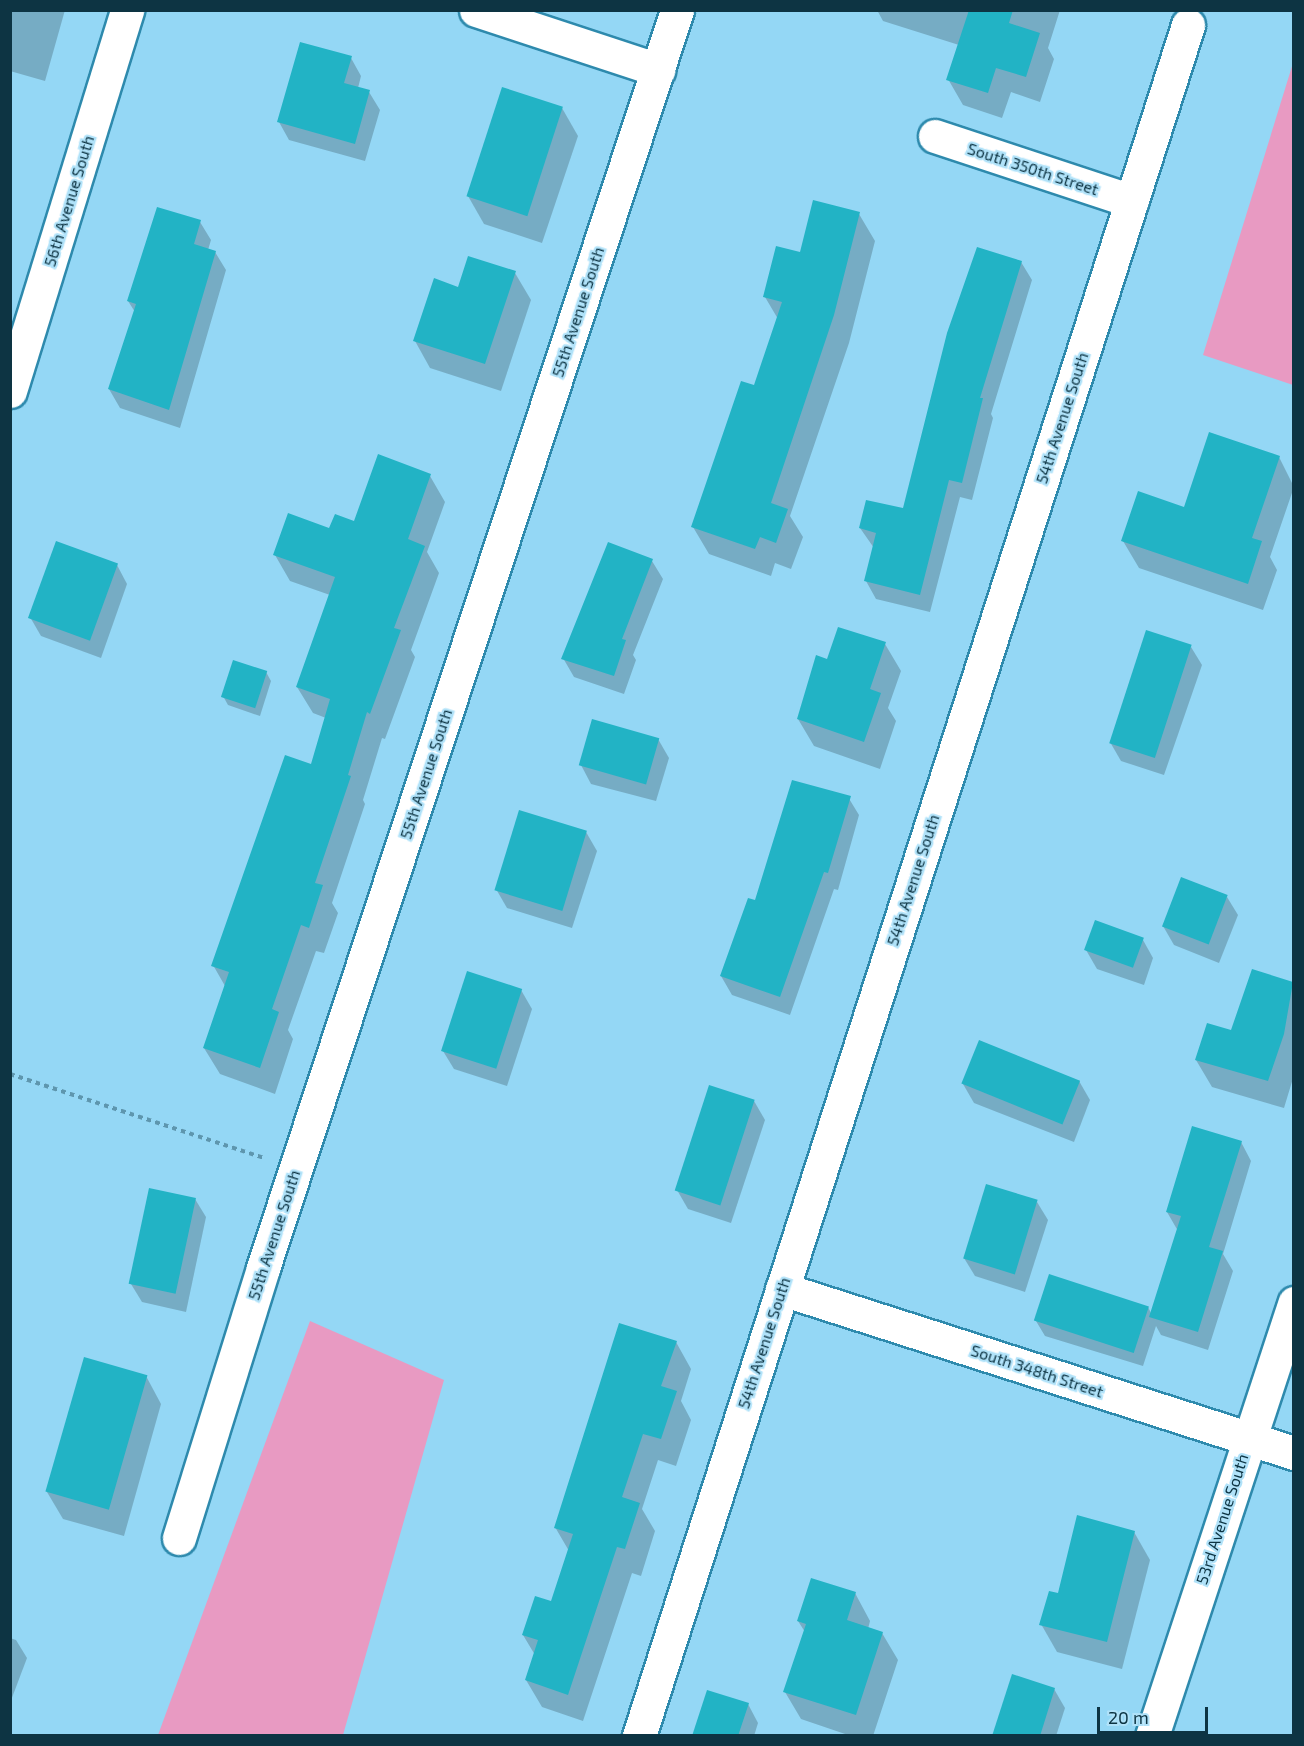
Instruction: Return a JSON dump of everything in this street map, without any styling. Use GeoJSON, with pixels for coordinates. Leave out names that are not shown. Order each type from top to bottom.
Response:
{"type":"FeatureCollection","features":[{"type":"Feature","properties":{"kind":"street","name":"56th Avenue South"},"geometry":{"type":"LineString","coordinates":[[10,391],[127,10]]}},
{"type":"Feature","properties":{"kind":"street"},"geometry":{"type":"LineString","coordinates":[[476,10],[658,70]]}},
{"type":"Feature","properties":{"kind":"street","name":"55th Avenue South"},"geometry":{"type":"LineString","coordinates":[[178,1538],[296,1169],[677,10]]}},
{"type":"Feature","properties":{"kind":"street","name":"54th Avenue South"},"geometry":{"type":"LineString","coordinates":[[639,1736],[1188,25]]}},
{"type":"Feature","properties":{"kind":"street","name":"South 350th Street"},"geometry":{"type":"LineString","coordinates":[[934,136],[1131,201]]}},
{"type":"Feature","properties":{"kind":"street","name":"South 348th Street"},"geometry":{"type":"LineString","coordinates":[[782,1289],[1293,1453]]}},
{"type":"Feature","properties":{"kind":"street","name":"53rd Avenue South"},"geometry":{"type":"LineString","coordinates":[[1152,1736],[1293,1303]]}},
{"type":"Feature","properties":{"kind":"path"},"geometry":{"type":"LineString","coordinates":[[10,1074],[296,1169]]}},
{"type":"Feature","properties":{"kind":"shaded area"},"geometry":{"type":"Polygon","coordinates":[[[1293,63],[1293,385],[1203,355],[1293,63]]]}},
{"type":"Feature","properties":{"kind":"shaded area"},"geometry":{"type":"Polygon","coordinates":[[[310,1321],[444,1380],[343,1735],[158,1735],[310,1321]]]}},
{"type":"Feature","properties":{"kind":"building"},"geometry":{"type":"Polygon","coordinates":[[[969,10],[1013,10],[1009,23],[1040,33],[1026,77],[996,68],[988,93],[946,80],[969,10]]]}},
{"type":"Feature","properties":{"kind":"building"},"geometry":{"type":"Polygon","coordinates":[[[300,42],[352,56],[344,83],[370,90],[355,144],[277,122],[300,42]]]}},
{"type":"Feature","properties":{"kind":"building"},"geometry":{"type":"Polygon","coordinates":[[[502,87],[563,107],[527,216],[466,196],[502,87]]]}},
{"type":"Feature","properties":{"kind":"building"},"geometry":{"type":"Polygon","coordinates":[[[813,200],[860,212],[834,315],[771,503],[788,509],[776,543],[760,537],[755,549],[691,527],[741,381],[754,385],[782,302],[763,297],[776,246],[800,252],[813,200]]]}},
{"type":"Feature","properties":{"kind":"building"},"geometry":{"type":"Polygon","coordinates":[[[157,207],[201,220],[194,244],[216,251],[169,410],[108,389],[136,304],[127,301],[157,207]]]}},
{"type":"Feature","properties":{"kind":"building"},"geometry":{"type":"Polygon","coordinates":[[[977,247],[1022,261],[980,398],[983,398],[962,483],[949,480],[920,595],[864,581],[876,533],[859,528],[866,500],[903,508],[947,333],[977,247]]]}},
{"type":"Feature","properties":{"kind":"building"},"geometry":{"type":"Polygon","coordinates":[[[468,256],[516,271],[485,364],[413,341],[434,278],[458,287],[468,256]]]}},
{"type":"Feature","properties":{"kind":"building"},"geometry":{"type":"Polygon","coordinates":[[[1209,432],[1280,456],[1252,538],[1262,541],[1248,584],[1121,541],[1138,491],[1184,507],[1209,432]]]}},
{"type":"Feature","properties":{"kind":"building"},"geometry":{"type":"Polygon","coordinates":[[[378,454],[431,474],[408,539],[425,546],[394,628],[401,630],[370,714],[367,712],[348,775],[351,776],[315,883],[323,885],[309,928],[301,925],[272,1009],[279,1012],[260,1068],[203,1048],[229,972],[211,966],[285,755],[311,764],[330,699],[296,687],[335,577],[273,555],[288,513],[329,528],[335,514],[354,521],[378,454]]]}},
{"type":"Feature","properties":{"kind":"building"},"geometry":{"type":"Polygon","coordinates":[[[56,541],[118,564],[90,641],[28,618],[56,541]]]}},
{"type":"Feature","properties":{"kind":"building"},"geometry":{"type":"Polygon","coordinates":[[[608,542],[653,559],[622,639],[626,640],[614,676],[561,659],[608,542]]]}},
{"type":"Feature","properties":{"kind":"building"},"geometry":{"type":"Polygon","coordinates":[[[838,627],[886,642],[870,689],[881,693],[864,742],[797,719],[816,655],[827,659],[838,627]]]}},
{"type":"Feature","properties":{"kind":"building"},"geometry":{"type":"Polygon","coordinates":[[[1146,630],[1192,645],[1155,758],[1109,743],[1146,630]]]}},
{"type":"Feature","properties":{"kind":"building"},"geometry":{"type":"Polygon","coordinates":[[[233,660],[267,671],[255,708],[221,697],[233,660]]]}},
{"type":"Feature","properties":{"kind":"building"},"geometry":{"type":"Polygon","coordinates":[[[592,719],[659,738],[646,784],[579,765],[592,719]]]}},
{"type":"Feature","properties":{"kind":"building"},"geometry":{"type":"Polygon","coordinates":[[[792,780],[851,796],[828,873],[824,872],[780,997],[720,976],[748,898],[755,900],[792,780]]]}},
{"type":"Feature","properties":{"kind":"building"},"geometry":{"type":"Polygon","coordinates":[[[519,810],[587,831],[562,911],[494,890],[519,810]]]}},
{"type":"Feature","properties":{"kind":"building"},"geometry":{"type":"Polygon","coordinates":[[[1181,877],[1228,895],[1209,944],[1162,926],[1181,877]]]}},
{"type":"Feature","properties":{"kind":"building"},"geometry":{"type":"Polygon","coordinates":[[[1095,920],[1144,938],[1133,968],[1084,950],[1095,920]]]}},
{"type":"Feature","properties":{"kind":"building"},"geometry":{"type":"Polygon","coordinates":[[[1252,969],[1293,982],[1284,1034],[1268,1081],[1195,1060],[1207,1023],[1231,1030],[1252,969]]]}},
{"type":"Feature","properties":{"kind":"building"},"geometry":{"type":"Polygon","coordinates":[[[467,971],[522,989],[496,1069],[441,1051],[467,971]]]}},
{"type":"Feature","properties":{"kind":"building"},"geometry":{"type":"Polygon","coordinates":[[[979,1040],[1080,1081],[1062,1124],[961,1084],[979,1040]]]}},
{"type":"Feature","properties":{"kind":"building"},"geometry":{"type":"Polygon","coordinates":[[[709,1085],[755,1100],[720,1205],[675,1191],[709,1085]]]}},
{"type":"Feature","properties":{"kind":"building"},"geometry":{"type":"Polygon","coordinates":[[[1192,1126],[1242,1141],[1209,1247],[1223,1251],[1198,1332],[1149,1317],[1181,1216],[1166,1212],[1192,1126]]]}},
{"type":"Feature","properties":{"kind":"building"},"geometry":{"type":"Polygon","coordinates":[[[986,1184],[1038,1200],[1015,1274],[963,1259],[986,1184]]]}},
{"type":"Feature","properties":{"kind":"building"},"geometry":{"type":"Polygon","coordinates":[[[149,1188],[196,1198],[176,1294],[129,1284],[149,1188]]]}},
{"type":"Feature","properties":{"kind":"building"},"geometry":{"type":"Polygon","coordinates":[[[1049,1274],[1149,1306],[1134,1353],[1034,1321],[1049,1274]]]}},
{"type":"Feature","properties":{"kind":"building"},"geometry":{"type":"Polygon","coordinates":[[[619,1323],[677,1341],[661,1386],[677,1391],[661,1439],[643,1434],[622,1497],[640,1503],[625,1549],[617,1547],[568,1695],[525,1680],[538,1640],[522,1635],[535,1596],[551,1601],[573,1534],[554,1528],[619,1323]]]}},
{"type":"Feature","properties":{"kind":"building"},"geometry":{"type":"Polygon","coordinates":[[[84,1357],[147,1375],[109,1510],[45,1492],[84,1357]]]}},
{"type":"Feature","properties":{"kind":"building"},"geometry":{"type":"Polygon","coordinates":[[[1077,1515],[1135,1531],[1107,1642],[1039,1625],[1049,1591],[1058,1593],[1077,1515]]]}},
{"type":"Feature","properties":{"kind":"building"},"geometry":{"type":"Polygon","coordinates":[[[811,1578],[856,1592],[847,1620],[883,1632],[856,1715],[783,1692],[806,1624],[797,1621],[811,1578]]]}},
{"type":"Feature","properties":{"kind":"building"},"geometry":{"type":"Polygon","coordinates":[[[1012,1674],[1055,1688],[1040,1736],[992,1736],[1012,1674]]]}},
{"type":"Feature","properties":{"kind":"building"},"geometry":{"type":"Polygon","coordinates":[[[707,1690],[749,1703],[738,1736],[692,1736],[707,1690]]]}}]}
